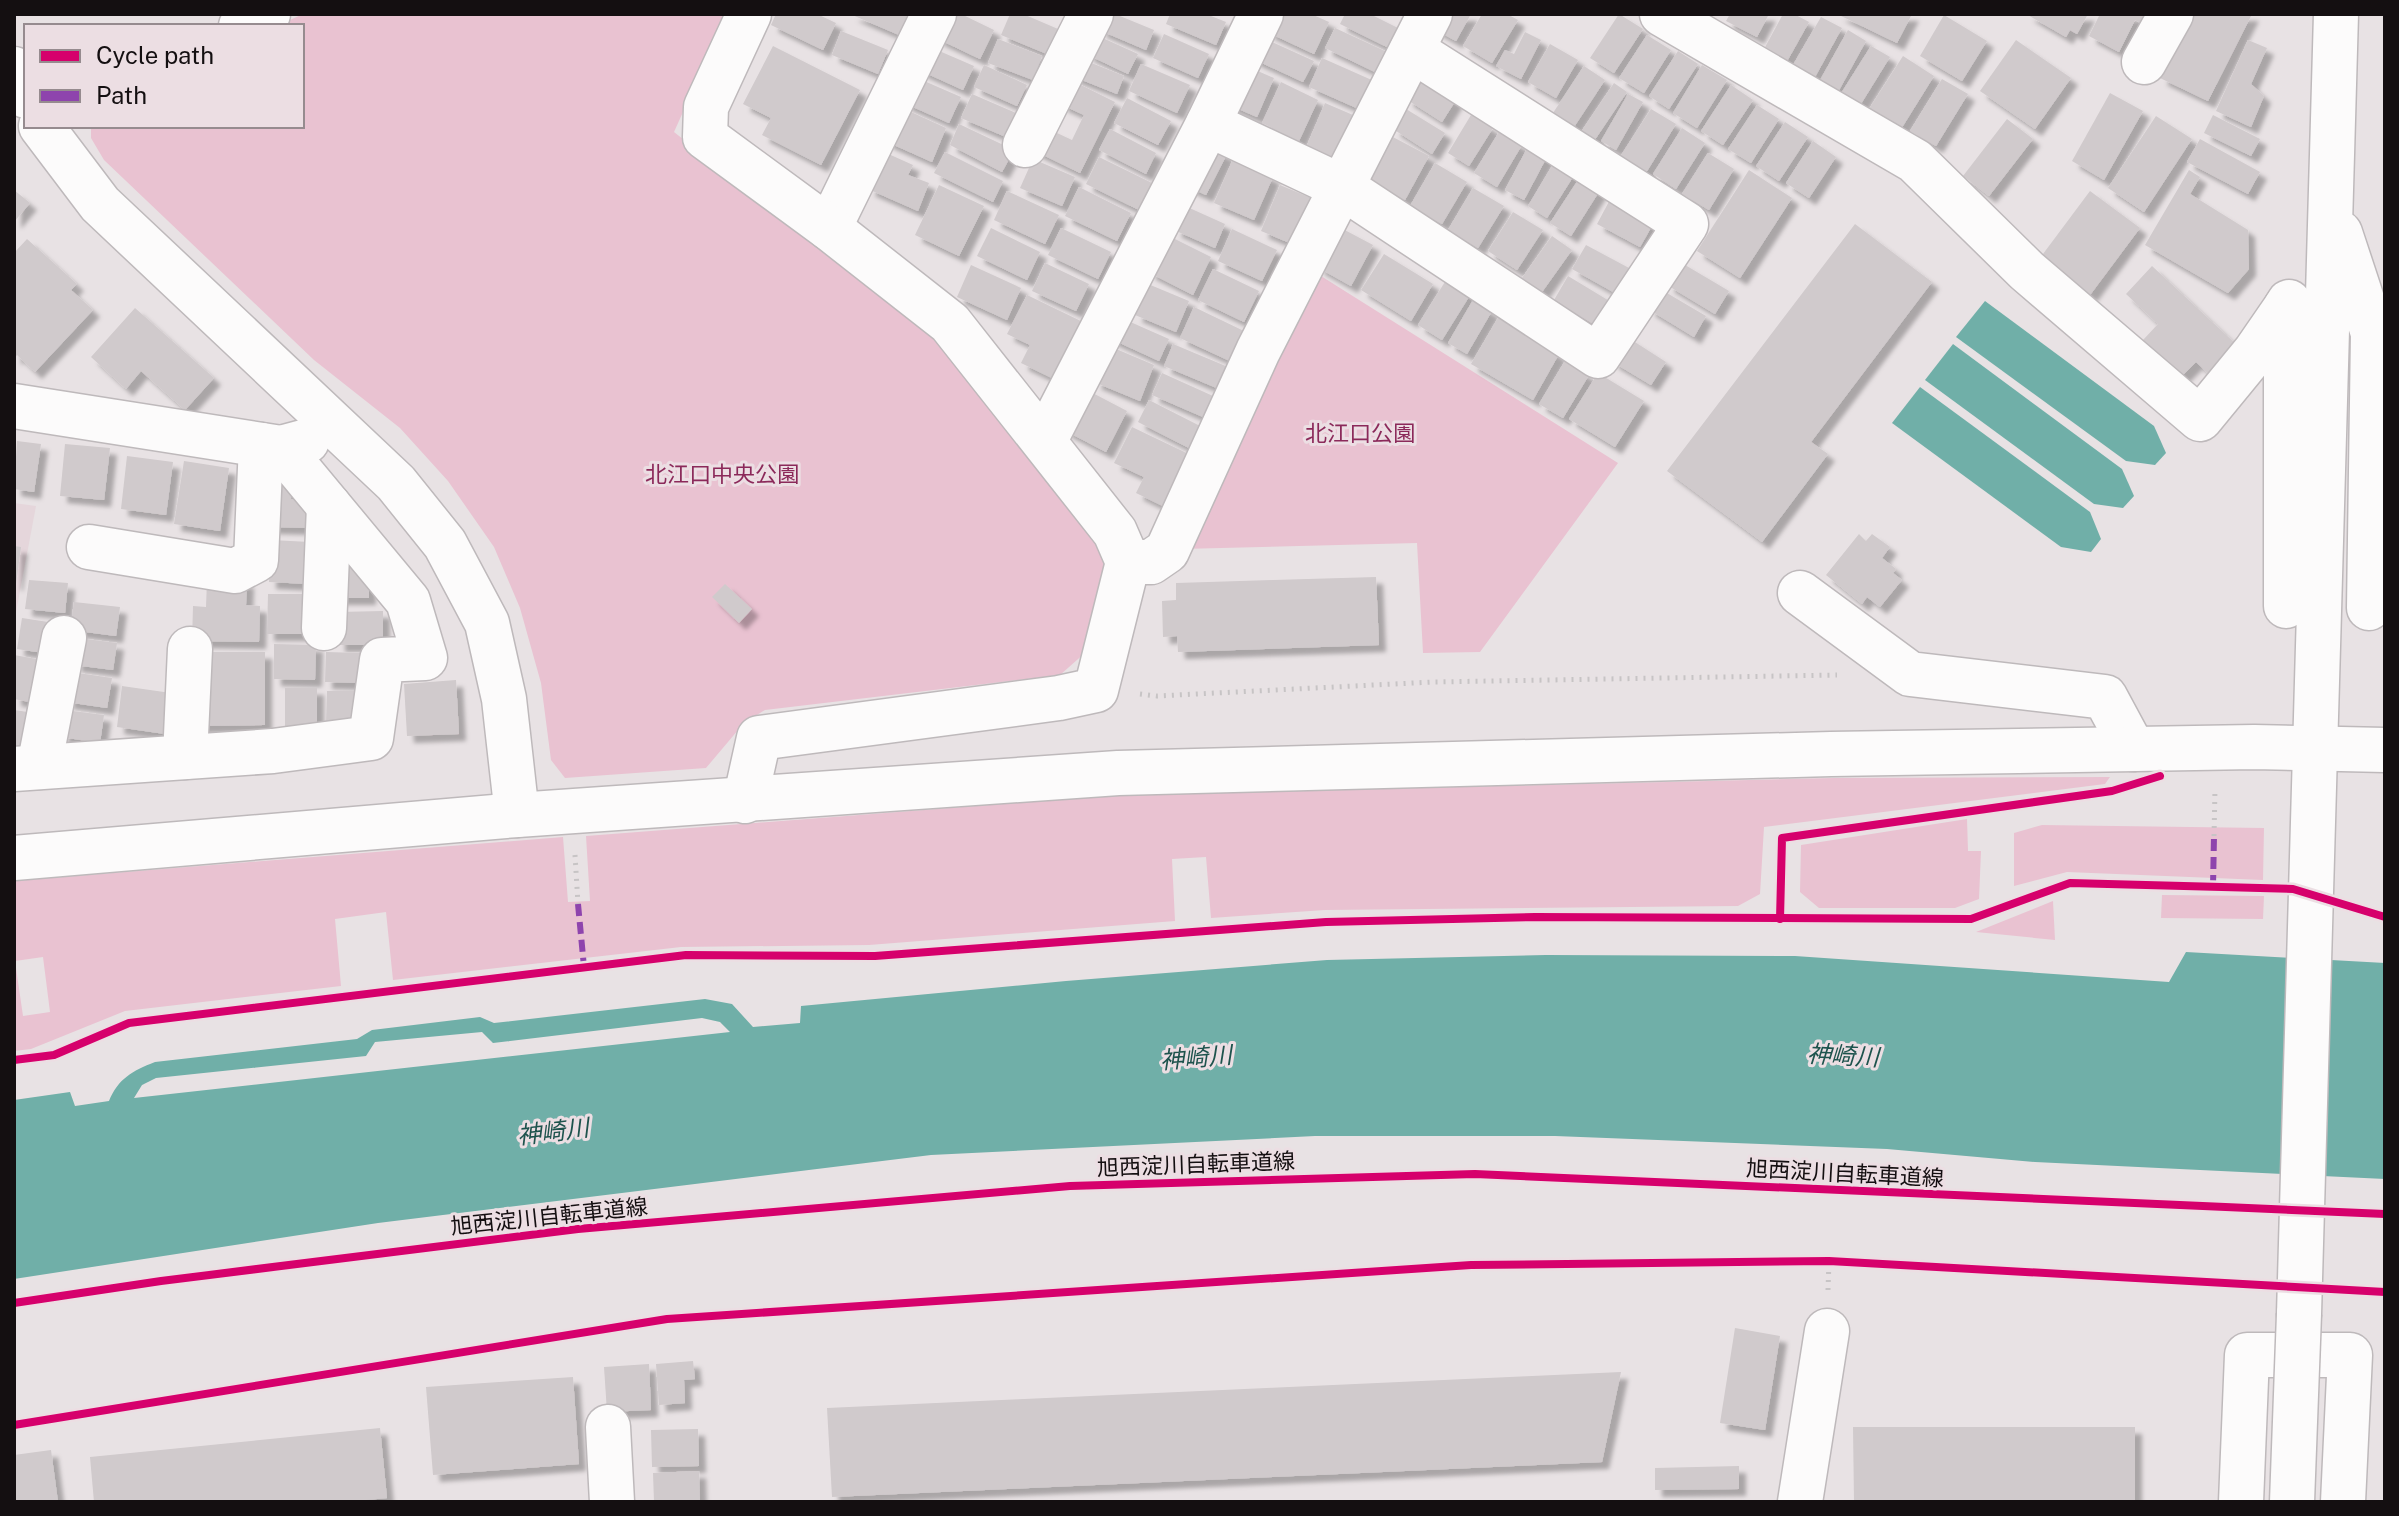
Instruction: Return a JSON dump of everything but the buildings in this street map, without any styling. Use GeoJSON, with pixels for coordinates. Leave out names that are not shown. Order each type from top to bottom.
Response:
{"type":"FeatureCollection","features":[{"type":"Feature","properties":{"kind":"street"},"geometry":{"type":"LineString","coordinates":[[246,24],[268,14]]}},
{"type":"Feature","properties":{"kind":"street"},"geometry":{"type":"LineString","coordinates":[[745,801],[759,738],[1059,698],[1096,690],[1128,562],[1115,532],[950,323],[829,228],[705,137],[706,107],[749,14]]}},
{"type":"Feature","properties":{"kind":"street"},"geometry":{"type":"LineString","coordinates":[[829,228],[934,14]]}},
{"type":"Feature","properties":{"kind":"street"},"geometry":{"type":"LineString","coordinates":[[1025,145],[1091,14]]}},
{"type":"Feature","properties":{"kind":"street"},"geometry":{"type":"LineString","coordinates":[[1045,440],[1208,124],[1261,14]]}},
{"type":"Feature","properties":{"kind":"street"},"geometry":{"type":"LineString","coordinates":[[1662,14],[1915,161],[2027,271],[2200,419],[2255,352],[2286,307],[2330,204]]}},
{"type":"Feature","properties":{"kind":"street"},"geometry":{"type":"LineString","coordinates":[[2144,62],[2171,14]]}},
{"type":"Feature","properties":{"kind":"street"},"geometry":{"type":"LineString","coordinates":[[2292,1502],[2336,14]]}},
{"type":"Feature","properties":{"kind":"street"},"geometry":{"type":"LineString","coordinates":[[1128,562],[1151,562],[1167,551],[1258,351],[1342,187],[1421,32],[1686,224],[1598,356],[1342,187],[1208,124]]}},
{"type":"Feature","properties":{"kind":"street"},"geometry":{"type":"LineString","coordinates":[[14,69],[24,92]]}},
{"type":"Feature","properties":{"kind":"street"},"geometry":{"type":"LineString","coordinates":[[43,128],[100,204],[396,483],[445,544],[487,623],[504,699],[517,815]]}},
{"type":"Feature","properties":{"kind":"street"},"geometry":{"type":"LineString","coordinates":[[2330,204],[2373,333],[2369,608]]}},
{"type":"Feature","properties":{"kind":"street"},"geometry":{"type":"LineString","coordinates":[[2286,307],[2286,606]]}},
{"type":"Feature","properties":{"kind":"street"},"geometry":{"type":"LineString","coordinates":[[14,406],[271,447],[341,432]]}},
{"type":"Feature","properties":{"kind":"street"},"geometry":{"type":"LineString","coordinates":[[64,638],[26,768],[273,751],[371,738],[382,660],[425,658],[408,601],[329,506],[271,447]]}},
{"type":"Feature","properties":{"kind":"street"},"geometry":{"type":"LineString","coordinates":[[89,547],[235,571],[256,560],[271,447]]}},
{"type":"Feature","properties":{"kind":"street"},"geometry":{"type":"LineString","coordinates":[[324,628],[329,506]]}},
{"type":"Feature","properties":{"kind":"street"},"geometry":{"type":"LineString","coordinates":[[1800,593],[1910,674],[2105,697],[2133,749]]}},
{"type":"Feature","properties":{"kind":"street"},"geometry":{"type":"LineString","coordinates":[[185,757],[190,649]]}},
{"type":"Feature","properties":{"kind":"street"},"geometry":{"type":"LineString","coordinates":[[14,858],[517,815],[1118,773],[1831,754],[2133,749],[2385,750]]}},
{"type":"Feature","properties":{"kind":"street"},"geometry":{"type":"LineString","coordinates":[[1800,1502],[1827,1331]]}},
{"type":"Feature","properties":{"kind":"street"},"geometry":{"type":"LineString","coordinates":[[2241,1502],[2247,1355],[2350,1355],[2343,1502]]}},
{"type":"Feature","properties":{"kind":"street"},"geometry":{"type":"LineString","coordinates":[[592,1497],[608,1427]]}},
{"type":"Feature","properties":{"kind":"path"},"geometry":{"type":"LineString","coordinates":[[1096,690],[1157,696],[1433,682],[1847,675]]}},
{"type":"Feature","properties":{"kind":"path"},"geometry":{"type":"LineString","coordinates":[[2214,836],[2215,775]]}},
{"type":"Feature","properties":{"kind":"path"},"geometry":{"type":"LineString","coordinates":[[575,851],[578,904]]}},
{"type":"Feature","properties":{"kind":"path"},"geometry":{"type":"LineString","coordinates":[[1813,1261],[1845,1262]]}},
{"type":"Feature","properties":{"kind":"shaded area"},"geometry":{"type":"Polygon","coordinates":[[[14,503],[36,506],[14,623],[14,503]]]}},
{"type":"Feature","properties":{"kind":"green space","name":"北江口中央公園"},"geometry":{"type":"Polygon","coordinates":[[[303,14],[727,14],[674,132],[936,340],[1109,556],[1086,652],[1060,675],[765,710],[744,723],[706,768],[565,778],[551,760],[541,683],[520,608],[494,547],[448,481],[400,428],[314,360],[104,160],[91,138],[91,128],[304,128],[304,24],[281,24],[303,14]]]}},
{"type":"Feature","properties":{"kind":"green space","name":"北江口公園"},"geometry":{"type":"Polygon","coordinates":[[[1313,271],[1618,463],[1480,652],[1423,653],[1417,543],[1181,549],[1313,271]]]}},
{"type":"Feature","properties":{"kind":"green space"},"geometry":{"type":"Polygon","coordinates":[[[2110,777],[2105,784],[1764,827],[1760,894],[1738,906],[1325,910],[1211,918],[1206,857],[1172,859],[1175,921],[869,945],[681,947],[393,980],[386,912],[335,919],[341,986],[125,1011],[31,1049],[14,1051],[14,881],[563,837],[568,902],[590,901],[586,836],[1119,795],[1835,778],[2110,777]],[[43,957],[15,961],[23,1016],[50,1012],[43,957]]]}},
{"type":"Feature","properties":{"kind":"green space"},"geometry":{"type":"Polygon","coordinates":[[[1967,819],[1968,851],[1981,851],[1979,899],[1955,908],[1819,908],[1800,892],[1801,845],[1967,819]]]}},
{"type":"Feature","properties":{"kind":"green space"},"geometry":{"type":"Polygon","coordinates":[[[2042,825],[2264,828],[2263,880],[2067,872],[2014,886],[2014,833],[2042,825]]]}},
{"type":"Feature","properties":{"kind":"green space"},"geometry":{"type":"Polygon","coordinates":[[[2162,895],[2264,896],[2263,919],[2161,918],[2162,895]]]}},
{"type":"Feature","properties":{"kind":"green space"},"geometry":{"type":"Polygon","coordinates":[[[2053,901],[2055,940],[1976,932],[2053,901]]]}},
{"type":"Feature","properties":{"kind":"water"},"geometry":{"type":"Polygon","coordinates":[[[1985,301],[2154,426],[2166,453],[2155,465],[2126,461],[1956,337],[1985,301]]]}},
{"type":"Feature","properties":{"kind":"water"},"geometry":{"type":"Polygon","coordinates":[[[1953,344],[2122,469],[2134,496],[2123,508],[2094,504],[1925,380],[1953,344]]]}},
{"type":"Feature","properties":{"kind":"water"},"geometry":{"type":"Polygon","coordinates":[[[1920,387],[2090,512],[2101,539],[2091,552],[2061,547],[1892,423],[1920,387]]]}},
{"type":"Feature","properties":{"kind":"water","name":"神崎川"},"geometry":{"type":"Polygon","coordinates":[[[2186,952],[2385,963],[2385,1179],[2035,1162],[1887,1149],[1555,1136],[1315,1136],[931,1155],[378,1223],[14,1279],[14,1100],[70,1092],[75,1106],[109,1101],[127,1077],[155,1062],[357,1039],[372,1030],[480,1017],[494,1023],[705,999],[732,1004],[753,1027],[800,1023],[801,1006],[1327,960],[1546,955],[1795,956],[2169,982],[2186,952]],[[702,1018],[493,1043],[482,1032],[375,1042],[366,1056],[156,1078],[142,1085],[134,1098],[730,1032],[720,1022],[702,1018]]]}},
{"type":"Feature","properties":{"kind":"marked path"},"geometry":{"type":"LineString","coordinates":[[2213,887],[2214,836]]}},
{"type":"Feature","properties":{"kind":"marked path"},"geometry":{"type":"LineString","coordinates":[[578,904],[584,967]]}},
{"type":"Feature","properties":{"kind":"cycle path"},"geometry":{"type":"LineString","coordinates":[[1780,919],[1782,838],[2112,791],[2160,776]]}},
{"type":"Feature","properties":{"kind":"cycle path"},"geometry":{"type":"LineString","coordinates":[[14,1060],[54,1055],[129,1023],[686,955],[875,956],[1326,922],[1535,917],[1971,919],[2070,883],[2293,889],[2385,917]]}},
{"type":"Feature","properties":{"kind":"cycle path","name":"旭西淀川自転車道線"},"geometry":{"type":"LineString","coordinates":[[14,1303],[161,1281],[578,1229],[1070,1186],[1475,1174],[2385,1214]]}},
{"type":"Feature","properties":{"kind":"cycle path"},"geometry":{"type":"LineString","coordinates":[[14,1425],[667,1319],[1471,1265],[1829,1261],[2385,1292]]}}]}
